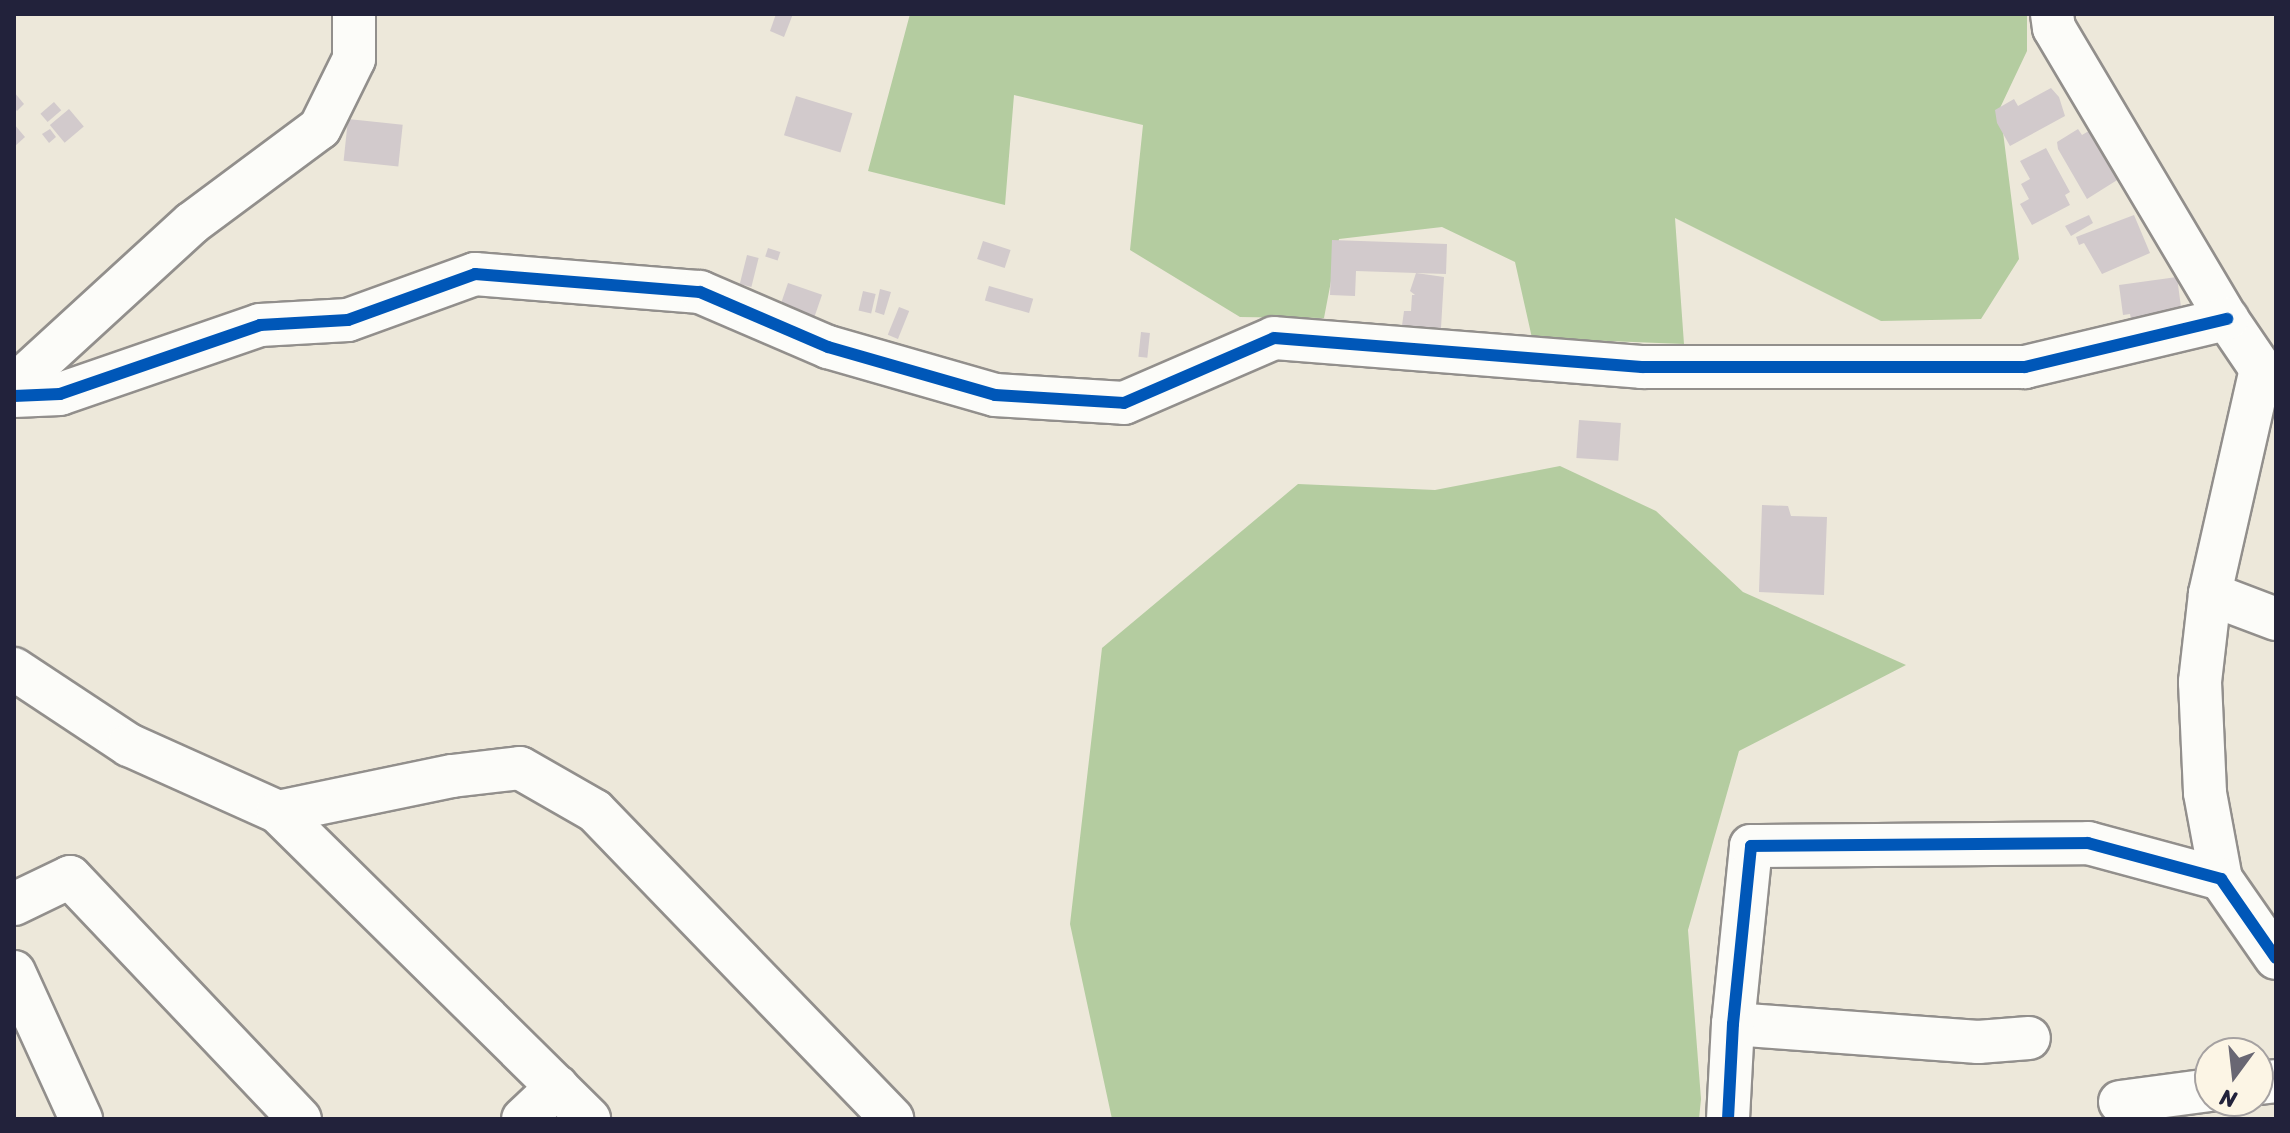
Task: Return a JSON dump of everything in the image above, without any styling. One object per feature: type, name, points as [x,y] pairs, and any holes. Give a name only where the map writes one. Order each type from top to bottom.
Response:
[{"type":"street","points":[[14,386],[192,223],[320,128],[354,59],[354,14]]},
{"type":"street","points":[[2052,14],[2054,28],[2227,319],[2261,369],[2210,594],[2200,682],[2205,793],[2221,879],[2271,943]]},
{"type":"street","points":[[14,396],[60,394],[260,325],[348,320],[475,274],[700,292],[828,347],[995,395],[1124,403],[1274,338],[1642,367],[2025,367],[2227,319]]},
{"type":"street","points":[[2210,594],[2276,619]]},
{"type":"street","points":[[14,669],[129,745],[278,812],[589,1119]]},
{"type":"street","points":[[278,812],[452,776],[520,768],[595,811],[892,1119]]},
{"type":"street","points":[[1728,1119],[1733,1024],[1751,846],[2088,843],[2221,879]]},
{"type":"street","points":[[14,904],[70,877],[300,1119]]},
{"type":"street","points":[[14,972],[81,1119]]},
{"type":"street","points":[[1733,1024],[1978,1042],[2029,1038]]},
{"type":"street","points":[[523,1119],[557,1087]]},
{"type":"street","points":[[2120,1102],[2194,1101]]},
{"type":"green space","points":[[910,14],[2027,14],[2027,51],[2000,108],[2019,259],[1981,319],[1881,321],[1675,218],[1684,344],[1532,338],[1515,262],[1442,227],[1339,239],[1324,318],[1240,317],[1130,250],[1143,125],[1014,95],[1005,205],[868,171]]},
{"type":"green space","points":[[1560,466],[1656,511],[1743,592],[1906,665],[1739,751],[1688,930],[1701,1099],[1699,1119],[1112,1119],[1070,924],[1102,648],[1298,484],[1435,490]]},
{"type":"building","points":[[776,14],[793,14],[784,37],[770,31]]},
{"type":"building","points":[[2051,88],[2059,97],[2065,116],[2010,146],[1997,123],[1995,110],[2014,99],[2018,106]]},
{"type":"building","points":[[14,92],[24,104],[17,111],[14,108]]},
{"type":"building","points":[[796,96],[852,113],[840,152],[784,135]]},
{"type":"building","points":[[54,102],[61,110],[48,122],[40,114]]},
{"type":"building","points":[[69,109],[84,127],[65,143],[50,125]]},
{"type":"building","points":[[348,119],[403,125],[398,167],[344,161]]},
{"type":"building","points":[[14,124],[25,137],[14,147]]},
{"type":"building","points":[[50,129],[56,137],[49,143],[42,134]]},
{"type":"building","points":[[2078,129],[2082,135],[2092,129],[2122,177],[2087,199],[2057,142]]},
{"type":"building","points":[[2046,148],[2070,192],[2065,195],[2070,205],[2032,225],[2020,204],[2029,199],[2021,184],[2030,179],[2020,161]]},
{"type":"building","points":[[2089,215],[2093,223],[2071,236],[2065,226]]},
{"type":"building","points":[[2134,215],[2150,253],[2102,274],[2084,243],[2079,245],[2076,237]]},
{"type":"building","points":[[1332,240],[1447,244],[1446,274],[1356,271],[1355,296],[1330,295]]},
{"type":"building","points":[[983,241],[1011,250],[1005,268],[977,259]]},
{"type":"building","points":[[768,248],[780,252],[778,261],[765,257]]},
{"type":"building","points":[[747,255],[759,258],[751,287],[740,284]]},
{"type":"building","points":[[1416,273],[1444,277],[1440,345],[1400,340],[1404,311],[1411,311],[1412,295],[1415,295],[1410,291]]},
{"type":"building","points":[[2177,277],[2183,322],[2131,319],[2130,314],[2123,315],[2119,285]]},
{"type":"building","points":[[788,283],[822,295],[811,326],[777,314]]},
{"type":"building","points":[[989,286],[1033,299],[1029,313],[985,300]]},
{"type":"building","points":[[880,289],[891,292],[884,315],[875,312]]},
{"type":"building","points":[[863,291],[876,294],[871,313],[859,310]]},
{"type":"building","points":[[899,307],[909,311],[898,339],[888,335]]},
{"type":"building","points":[[1141,332],[1150,333],[1147,358],[1138,357]]},
{"type":"building","points":[[1579,420],[1621,423],[1618,461],[1576,458]]},
{"type":"building","points":[[1762,505],[1788,506],[1791,516],[1827,517],[1824,595],[1759,592]]},
{"type":"cycle path","points":[[14,396],[60,394],[260,325],[348,320],[475,274],[700,292],[828,347],[995,395],[1124,403],[1274,338],[1642,367],[2025,367],[2227,319]]},
{"type":"cycle path","points":[[1728,1119],[1733,1024],[1751,846],[2088,843],[2221,879],[2276,958]]}]
